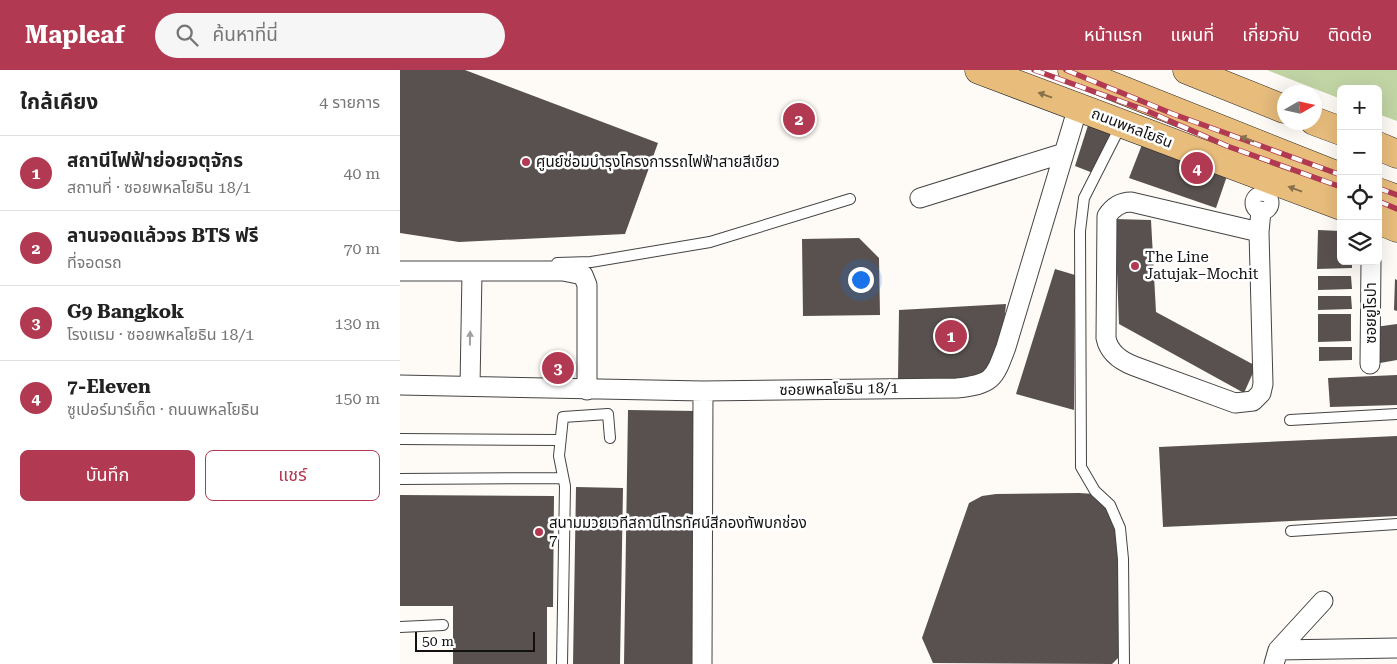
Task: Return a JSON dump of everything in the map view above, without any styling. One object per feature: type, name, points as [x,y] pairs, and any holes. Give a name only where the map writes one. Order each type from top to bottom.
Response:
[{"type":"main road","name":"ถนนพหลโยธิน","points":[[979,70],[1122,124],[1265,196],[1337,205]]},
{"type":"main road","name":"ถนนพหลโยธิน","points":[[1072,70],[1337,175]]},
{"type":"main road","points":[[1187,70],[1277,106]]},
{"type":"main road","points":[[1322,124],[1338,130]]},
{"type":"main road","points":[[1382,148],[1397,154]]},
{"type":"main road","points":[[1382,193],[1397,199]]},
{"type":"main road","points":[[1382,222],[1397,228]]},
{"type":"street","name":"ซอยพหลโยธิน 18/1","points":[[400,385],[703,391],[957,388],[977,386],[988,381],[997,371],[1078,107]]},
{"type":"street","points":[[920,198],[1064,154]]},
{"type":"street","points":[[1259,232],[1131,202],[1123,203],[1114,208],[1107,216],[1106,338],[1108,346],[1124,362],[1134,366],[1234,403],[1253,401],[1261,393],[1263,384],[1259,232],[1265,196]]},
{"type":"street","name":"ซอยยูโรปา","points":[[1370,364],[1371,265]]},
{"type":"street","points":[[400,271],[563,271],[583,275],[587,285],[587,390]]},
{"type":"street","points":[[470,386],[472,272]]},
{"type":"street","points":[[702,664],[703,391]]},
{"type":"street","points":[[1276,657],[1323,601]]},
{"type":"street","points":[[1276,657],[1397,648]]},
{"type":"lane","points":[[1122,124],[1084,198],[1080,230],[1080,467],[1095,491],[1110,505],[1120,528],[1123,559],[1124,664]]},
{"type":"lane","points":[[400,263],[591,262],[710,242],[850,199]]},
{"type":"lane","points":[[562,664],[566,492],[560,468],[559,440],[562,417],[606,413],[610,417],[610,438]]},
{"type":"lane","points":[[1290,420],[1397,414]]},
{"type":"lane","points":[[400,438],[559,440]]},
{"type":"lane","points":[[400,479],[563,478]]},
{"type":"lane","points":[[1290,531],[1397,524]]},
{"type":"lane","points":[[400,627],[443,625]]},
{"type":"green space","points":[[1267,70],[1397,70],[1397,121],[1382,115],[1382,85],[1337,85],[1337,97],[1322,92],[1322,85],[1305,85]]},
{"type":"building","name":"ศูนย์ซ่อมบำรุงโครงการรถไฟฟ้าสายสีเขียว","points":[[400,70],[465,70],[658,143],[625,234],[459,242],[400,233]]},
{"type":"building","points":[[1090,119],[1113,129],[1093,173],[1075,166]]},
{"type":"building","points":[[1143,142],[1228,173],[1216,208],[1129,178]]},
{"type":"building","name":"The Line Jatujak–Mochit","points":[[1115,219],[1151,220],[1156,312],[1256,366],[1244,393],[1119,324]]},
{"type":"building","points":[[1318,230],[1337,231],[1337,265],[1352,265],[1352,268],[1317,269]]},
{"type":"building","points":[[859,238],[879,258],[880,315],[803,316],[802,239]]},
{"type":"building","points":[[1055,269],[1075,275],[1074,410],[1016,394]]},
{"type":"building","points":[[1318,276],[1351,276],[1352,289],[1318,290]]},
{"type":"building","points":[[1395,279],[1397,280],[1397,311],[1394,310]]},
{"type":"building","points":[[1318,296],[1351,296],[1352,309],[1318,310]]},
{"type":"building","points":[[1006,304],[1000,362],[988,377],[898,380],[899,310]]},
{"type":"building","points":[[1318,314],[1351,314],[1351,341],[1318,342]]},
{"type":"building","points":[[1397,324],[1397,360],[1380,363],[1375,327]]},
{"type":"building","points":[[1319,347],[1352,347],[1352,360],[1319,361]]},
{"type":"building","points":[[1397,375],[1397,405],[1330,407],[1328,378]]},
{"type":"building","points":[[628,410],[697,411],[693,664],[624,664]]},
{"type":"building","points":[[1397,436],[1397,516],[1163,527],[1159,447]]},
{"type":"building","points":[[576,487],[623,488],[620,664],[573,664]]},
{"type":"building","points":[[996,494],[1095,494],[1121,522],[1122,654],[1112,664],[933,663],[922,638],[969,503],[982,496]]},
{"type":"building","points":[[400,495],[554,496],[553,607],[547,607],[547,664],[453,664],[453,606],[400,606]]},
{"type":"railway","points":[[1034,70],[1145,110],[1227,146],[1337,186]]},
{"type":"railway","points":[[1066,70],[1173,114],[1337,174]]},
{"type":"railway","points":[[1382,189],[1397,195]]},
{"type":"railway","points":[[1382,203],[1397,209]]},
{"type":"place","name":"ลานจอดแล้วจร BTS ฟรี","points":[[799,119]]},
{"type":"place","name":"ศูนย์ซ่อมบำรุงโครงการรถไฟฟ้าสายสีเขียว","points":[[526,162]]},
{"type":"place","name":"7-Eleven","points":[[1197,168]]},
{"type":"place","name":"The Line Jatujak–Mochit","points":[[1135,266]]},
{"type":"place","name":"สถานีไฟฟ้าย่อยจตุจักร","points":[[951,336]]},
{"type":"place","name":"G9 Bangkok","points":[[558,368]]},
{"type":"place","name":"สนามมวยเวทีสถานีโทรทัศน์สีกองทัพบกช่อง 7","points":[[539,532]]}]
